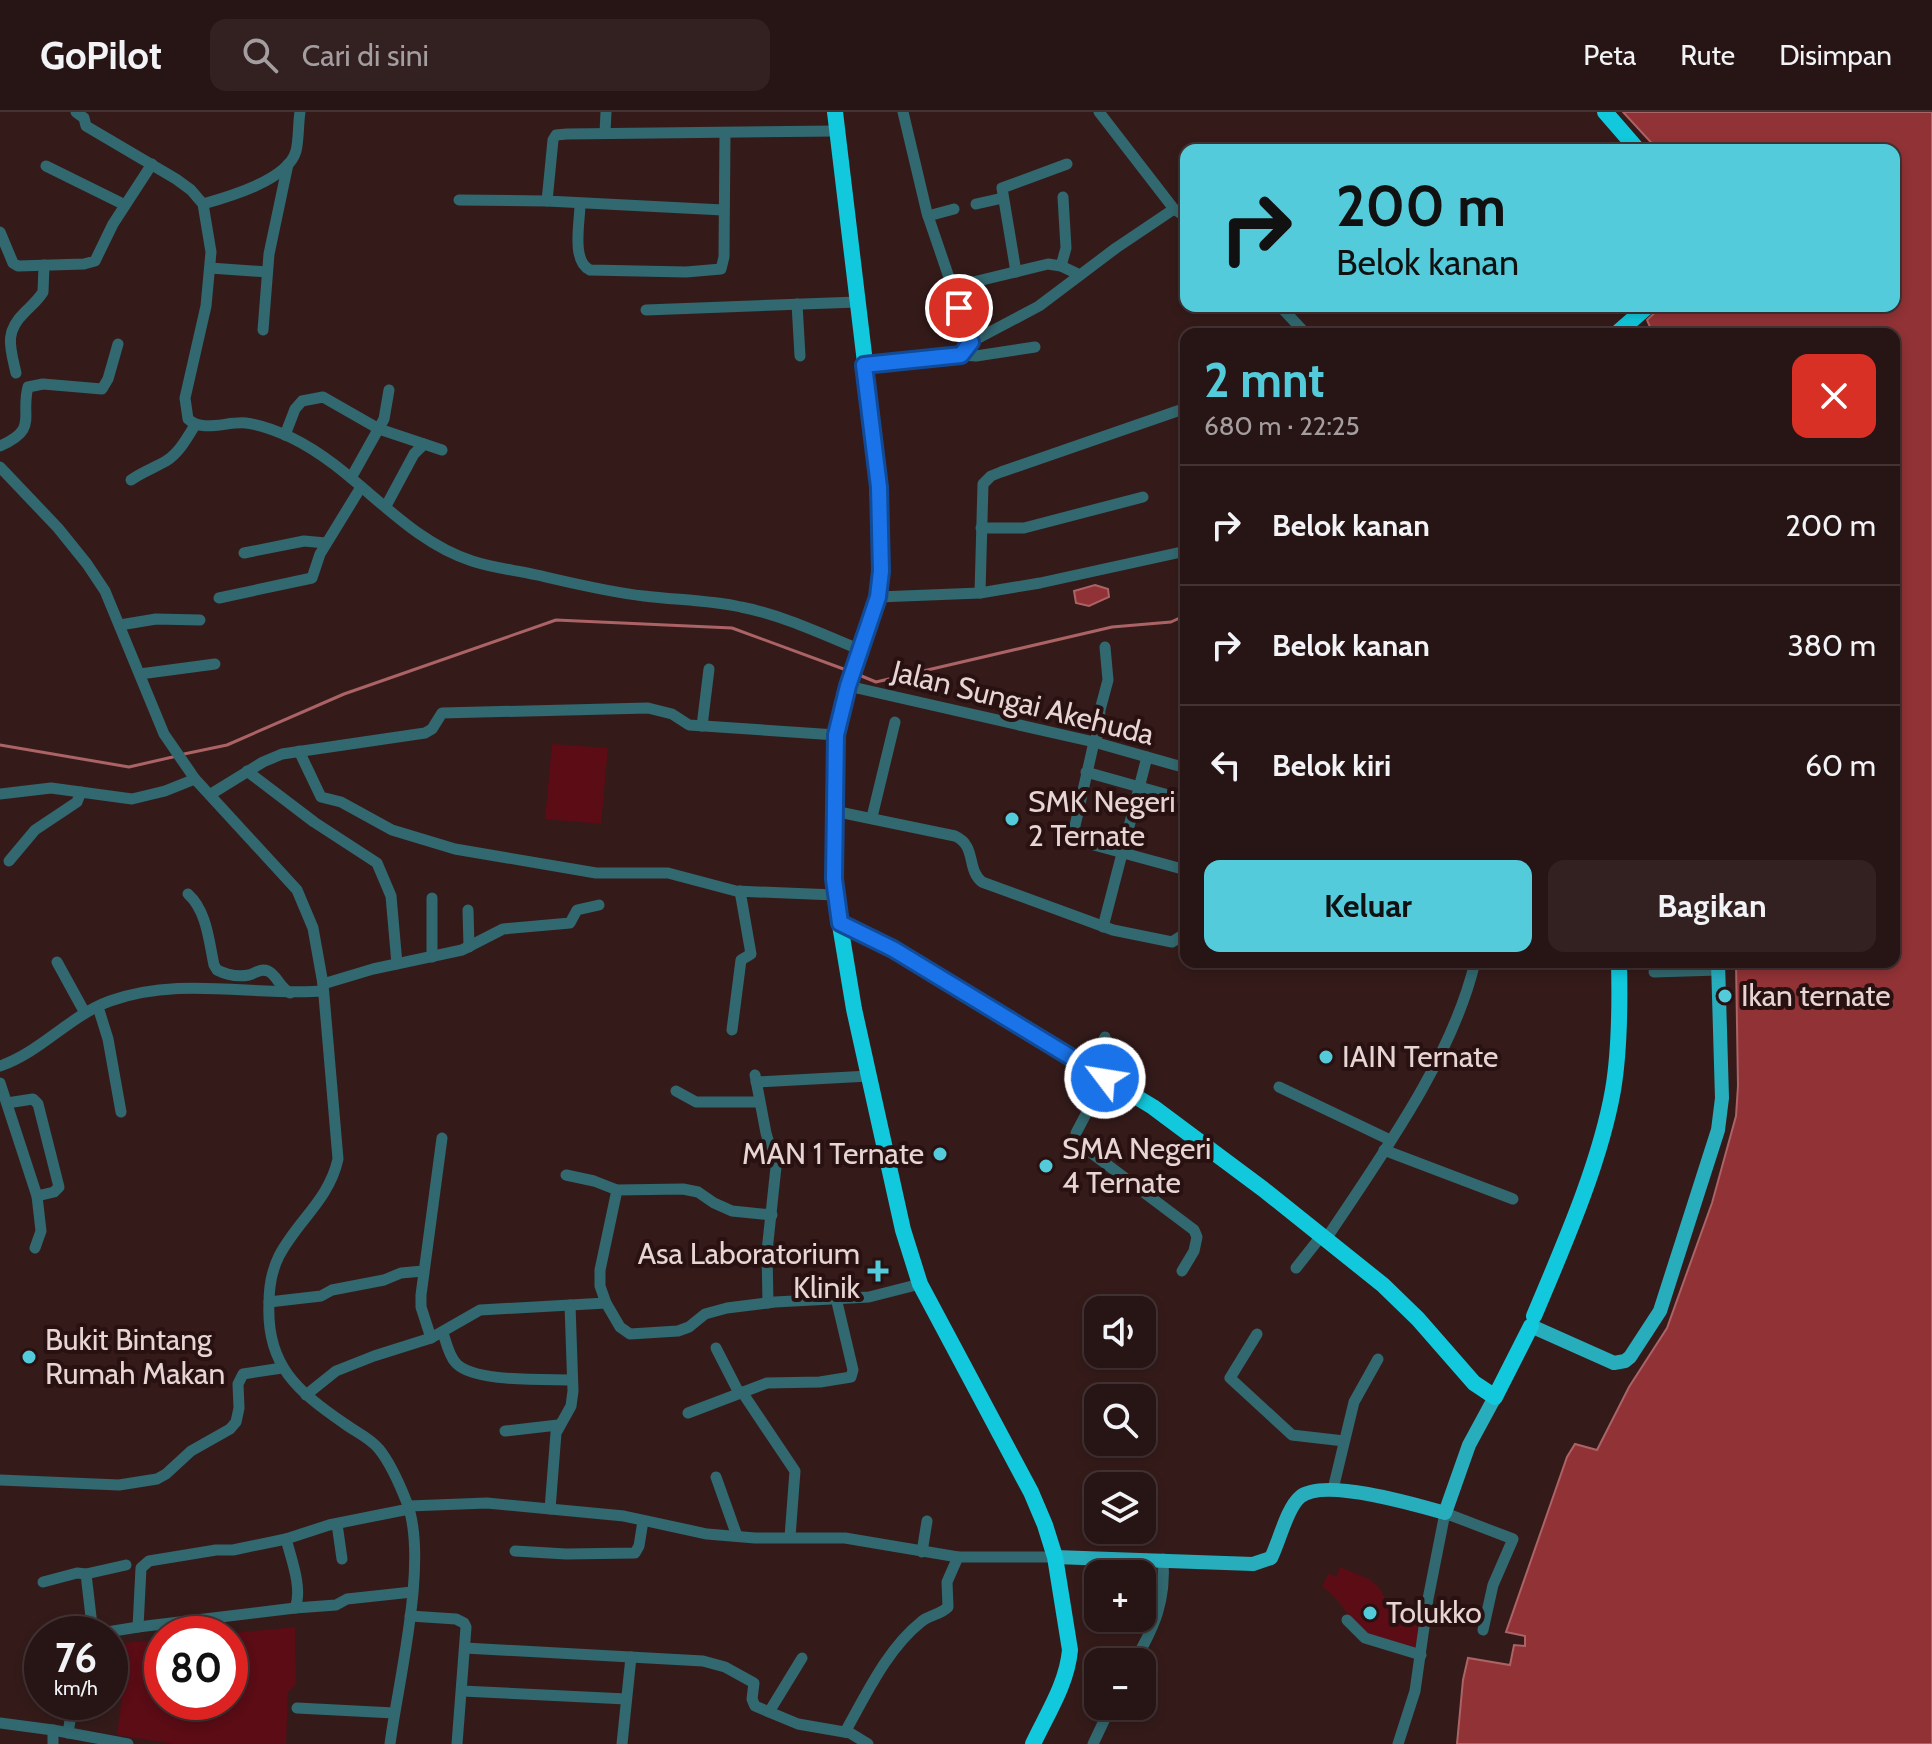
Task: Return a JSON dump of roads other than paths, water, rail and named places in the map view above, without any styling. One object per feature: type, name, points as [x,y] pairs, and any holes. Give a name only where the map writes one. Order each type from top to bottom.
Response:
[{"type":"highway","points":[[835,112],[881,518],[878,597],[849,684],[836,735],[835,895],[854,1009],[889,1175],[920,1284],[1031,1492],[1055,1557],[1070,1650],[1069,1664],[1033,1744]]},
{"type":"highway","points":[[1605,112],[1633,144]]},
{"type":"highway","points":[[1623,328],[1641,312]]},
{"type":"highway","points":[[840,923],[893,949],[1153,1107],[1383,1285],[1418,1319],[1474,1383],[1495,1397],[1532,1321],[1594,1159],[1609,1108],[1616,1065],[1619,968]]},
{"type":"main road","points":[[1532,1321],[1614,1363],[1630,1357],[1653,1324],[1684,1241],[1718,1130],[1722,1098],[1718,968]]},
{"type":"main road","points":[[1055,1557],[1253,1564],[1268,1561],[1297,1499],[1316,1489],[1401,1501],[1445,1513],[1469,1445],[1495,1397]]},
{"type":"street","points":[[76,112],[84,118],[86,126],[152,164],[191,190],[203,204],[211,252],[210,268],[203,321],[185,398],[188,419],[195,425],[244,423],[305,444],[425,539],[473,561],[591,588],[743,607],[794,623],[860,652]]},
{"type":"street","points":[[203,204],[247,192],[288,164],[296,153],[300,112]]},
{"type":"street","points":[[605,133],[606,112]]},
{"type":"street","points":[[903,112],[928,216],[971,342]]},
{"type":"street","points":[[1099,112],[1180,213]]},
{"type":"street","points":[[547,201],[549,158],[556,135],[837,131]]},
{"type":"street","points":[[580,204],[579,258],[584,267],[601,271],[721,269],[724,257],[725,133]]},
{"type":"street","points":[[0,232],[15,264],[95,261],[125,205],[152,164]]},
{"type":"street","points":[[263,330],[272,235],[288,164]]},
{"type":"street","points":[[1016,272],[1003,187],[1067,164]]},
{"type":"street","points":[[46,166],[125,205]]},
{"type":"street","points":[[1061,266],[1066,248],[1063,197]]},
{"type":"street","points":[[976,204],[1003,198]]},
{"type":"street","points":[[459,200],[723,210]]},
{"type":"street","points":[[928,216],[954,209]]},
{"type":"street","points":[[961,355],[971,342],[1039,306],[1174,209]]},
{"type":"street","points":[[953,287],[1048,264],[1080,275]]},
{"type":"street","points":[[16,373],[11,331],[16,321],[43,292],[44,265]]},
{"type":"street","points":[[210,268],[267,272]]},
{"type":"street","points":[[646,310],[857,302]]},
{"type":"street","points":[[797,304],[800,356]]},
{"type":"street","points":[[1286,312],[1300,328]]},
{"type":"street","points":[[0,446],[14,439],[25,426],[28,387],[43,384],[97,390],[105,388],[118,344]]},
{"type":"street","points":[[864,365],[976,356],[1035,347]]},
{"type":"street","points":[[351,478],[379,429],[389,390]]},
{"type":"street","points":[[285,435],[295,409],[302,401],[323,397],[379,429],[442,450]]},
{"type":"street","points":[[980,593],[983,484],[991,476],[1180,410]]},
{"type":"street","points":[[131,480],[148,468],[167,461],[195,425]]},
{"type":"street","points":[[386,506],[414,454],[424,444]]},
{"type":"street","points":[[0,467],[81,555],[105,591],[164,734],[193,775],[297,890],[313,928],[323,988],[338,1159],[330,1186],[277,1259],[269,1302],[272,1346],[282,1368],[306,1395],[380,1450],[409,1508],[414,1555],[412,1592],[390,1744]]},
{"type":"street","points":[[219,598],[312,578],[326,543],[361,487]]},
{"type":"street","points":[[981,528],[1024,528],[1143,497]]},
{"type":"street","points":[[244,553],[304,541],[326,543]]},
{"type":"street","points":[[878,597],[980,593],[1180,552]]},
{"type":"street","points":[[120,625],[156,619],[200,620]]},
{"type":"street","points":[[1105,647],[1108,680],[1100,710],[1099,732],[1086,772],[1072,839],[1180,868]]},
{"type":"street","points":[[140,674],[215,664]]},
{"type":"street","points":[[702,726],[709,669]]},
{"type":"street","name":"Jalan Sungai Akehuda","points":[[849,684],[1094,742],[1180,766]]},
{"type":"street","points":[[211,794],[263,762],[299,751],[425,733],[432,729],[442,713],[648,708],[672,714],[689,725],[836,735]]},
{"type":"street","points":[[872,817],[895,722]]},
{"type":"street","points":[[299,751],[321,797],[341,802],[392,830],[434,844],[596,873],[668,873],[740,891],[835,895]]},
{"type":"street","points":[[1103,927],[1147,757]]},
{"type":"street","points":[[247,771],[314,822],[377,863],[391,896],[397,964]]},
{"type":"street","points":[[1086,772],[1180,798]]},
{"type":"street","points":[[0,794],[51,788],[132,799],[165,791],[193,775]]},
{"type":"street","points":[[9,861],[35,830],[77,802],[81,792]]},
{"type":"street","points":[[834,811],[955,836],[969,848],[972,870],[982,882],[1103,927],[1172,942],[1180,937]]},
{"type":"street","points":[[732,1030],[741,960],[751,954],[740,891]]},
{"type":"street","points":[[188,894],[194,899],[207,928],[217,970],[237,976],[267,971],[272,973],[282,989],[290,993]]},
{"type":"street","points":[[432,898],[432,957]]},
{"type":"street","points":[[0,1066],[23,1057],[70,1021],[129,994],[163,988],[225,988],[290,993],[323,988],[397,964],[469,947],[503,929],[570,923],[577,910],[599,905]]},
{"type":"street","points":[[468,910],[469,947]]},
{"type":"street","points":[[57,962],[85,1013]]},
{"type":"street","points":[[1296,1268],[1324,1237],[1387,1145],[1419,1091],[1453,1025],[1473,968]]},
{"type":"street","points":[[1654,972],[1697,968]]},
{"type":"street","points":[[98,1007],[108,1039],[121,1112]]},
{"type":"street","points":[[1089,1068],[1105,1037]]},
{"type":"street","points":[[768,1303],[767,1251],[776,1167],[756,1078],[869,1076]]},
{"type":"street","points":[[1105,1078],[1076,1133],[1077,1142],[1194,1230],[1197,1237],[1194,1251],[1182,1271]]},
{"type":"street","points":[[0,1083],[37,1196],[41,1231],[35,1248]]},
{"type":"street","points":[[1279,1087],[1387,1145],[1513,1199]]},
{"type":"street","points":[[676,1091],[696,1102],[759,1102]]},
{"type":"street","points":[[7,1103],[33,1099],[38,1104],[59,1187],[54,1192],[37,1196]]},
{"type":"street","points":[[431,1338],[421,1307],[423,1271],[442,1138]]},
{"type":"street","points":[[566,1175],[617,1190],[683,1189],[698,1192],[732,1211],[772,1215]]},
{"type":"street","points":[[617,1190],[600,1270],[600,1286],[606,1303],[624,1332],[638,1335],[678,1331],[712,1311],[768,1303],[869,1297],[920,1284]]},
{"type":"street","points":[[269,1302],[321,1296],[332,1290],[384,1280],[401,1273],[423,1271]]},
{"type":"street","points":[[688,1413],[767,1383],[820,1382],[851,1377],[853,1370],[836,1298]]},
{"type":"street","points":[[306,1395],[329,1375],[350,1364],[431,1338],[480,1310],[606,1303]]},
{"type":"street","points":[[550,1509],[558,1425],[571,1406],[570,1305]]},
{"type":"street","points":[[443,1333],[453,1359],[465,1370],[512,1379],[572,1380]]},
{"type":"street","points":[[1257,1334],[1230,1378],[1292,1435],[1344,1441]]},
{"type":"street","points":[[716,1348],[741,1392],[795,1471],[790,1537]]},
{"type":"street","points":[[1333,1489],[1354,1402],[1378,1359]]},
{"type":"street","points":[[0,1480],[37,1479],[119,1485],[157,1479],[191,1451],[230,1429],[236,1422],[238,1384],[243,1374],[282,1368]]},
{"type":"street","points":[[505,1431],[558,1425]]},
{"type":"street","points":[[716,1477],[737,1536]]},
{"type":"street","points":[[138,1627],[141,1568],[149,1561],[233,1550],[409,1508],[475,1503],[624,1516],[697,1532],[737,1536],[845,1538],[958,1557],[1055,1557]]},
{"type":"street","points":[[1398,1744],[1411,1708],[1445,1513],[1513,1539],[1493,1585],[1483,1630]]},
{"type":"street","points":[[515,1551],[635,1553],[643,1521]]},
{"type":"street","points":[[922,1552],[927,1521]]},
{"type":"street","points":[[337,1524],[342,1559]]},
{"type":"street","points":[[286,1539],[298,1602],[295,1608]]},
{"type":"street","points":[[845,1732],[897,1646],[923,1619],[938,1615],[948,1607],[947,1582],[958,1557]]},
{"type":"street","points":[[1141,1648],[1160,1609],[1164,1584],[1163,1559]]},
{"type":"street","points":[[43,1582],[126,1565]]},
{"type":"street","points":[[86,1574],[92,1616]]},
{"type":"street","points":[[128,1629],[336,1605],[347,1599],[412,1592]]},
{"type":"street","points":[[410,1616],[461,1621],[466,1627],[457,1744]]},
{"type":"street","points":[[1347,1620],[1365,1638],[1421,1655]]},
{"type":"street","points":[[465,1648],[688,1659],[725,1667],[754,1683],[752,1703],[798,1724],[845,1732],[858,1736],[868,1744]]},
{"type":"street","points":[[622,1744],[631,1657]]},
{"type":"street","points":[[769,1712],[802,1658]]},
{"type":"street","points":[[462,1691],[626,1699]]},
{"type":"street","points":[[297,1708],[394,1713]]},
{"type":"street","points":[[68,1733],[70,1720]]},
{"type":"street","points":[[1093,1744],[1104,1720]]},
{"type":"street","points":[[0,1723],[124,1744]]},
{"type":"street","points":[[53,1730],[53,1744]]},
{"type":"waterway","points":[[859,675],[876,682],[1112,627],[1171,622],[1180,618]]},
{"type":"waterway","points":[[184,754],[227,745],[344,694],[556,620],[732,628],[849,671]]},
{"type":"waterway","points":[[0,745],[129,767],[177,756]]},
{"type":"place","name":"SMK Negeri 2 Ternate","points":[[1012,819]]},
{"type":"place","name":"Ikan ternate","points":[[1725,996]]},
{"type":"place","name":"IAIN Ternate","points":[[1326,1057]]},
{"type":"place","name":"MAN 1 Ternate","points":[[940,1154]]},
{"type":"place","name":"SMA Negeri 4 Ternate","points":[[1046,1166]]},
{"type":"place","name":"Asa Laboratorium Klinik","points":[[878,1271]]},
{"type":"place","name":"Bukit Bintang Rumah Makan","points":[[29,1357]]},
{"type":"place","name":"Tolukko","points":[[1370,1613]]}]
